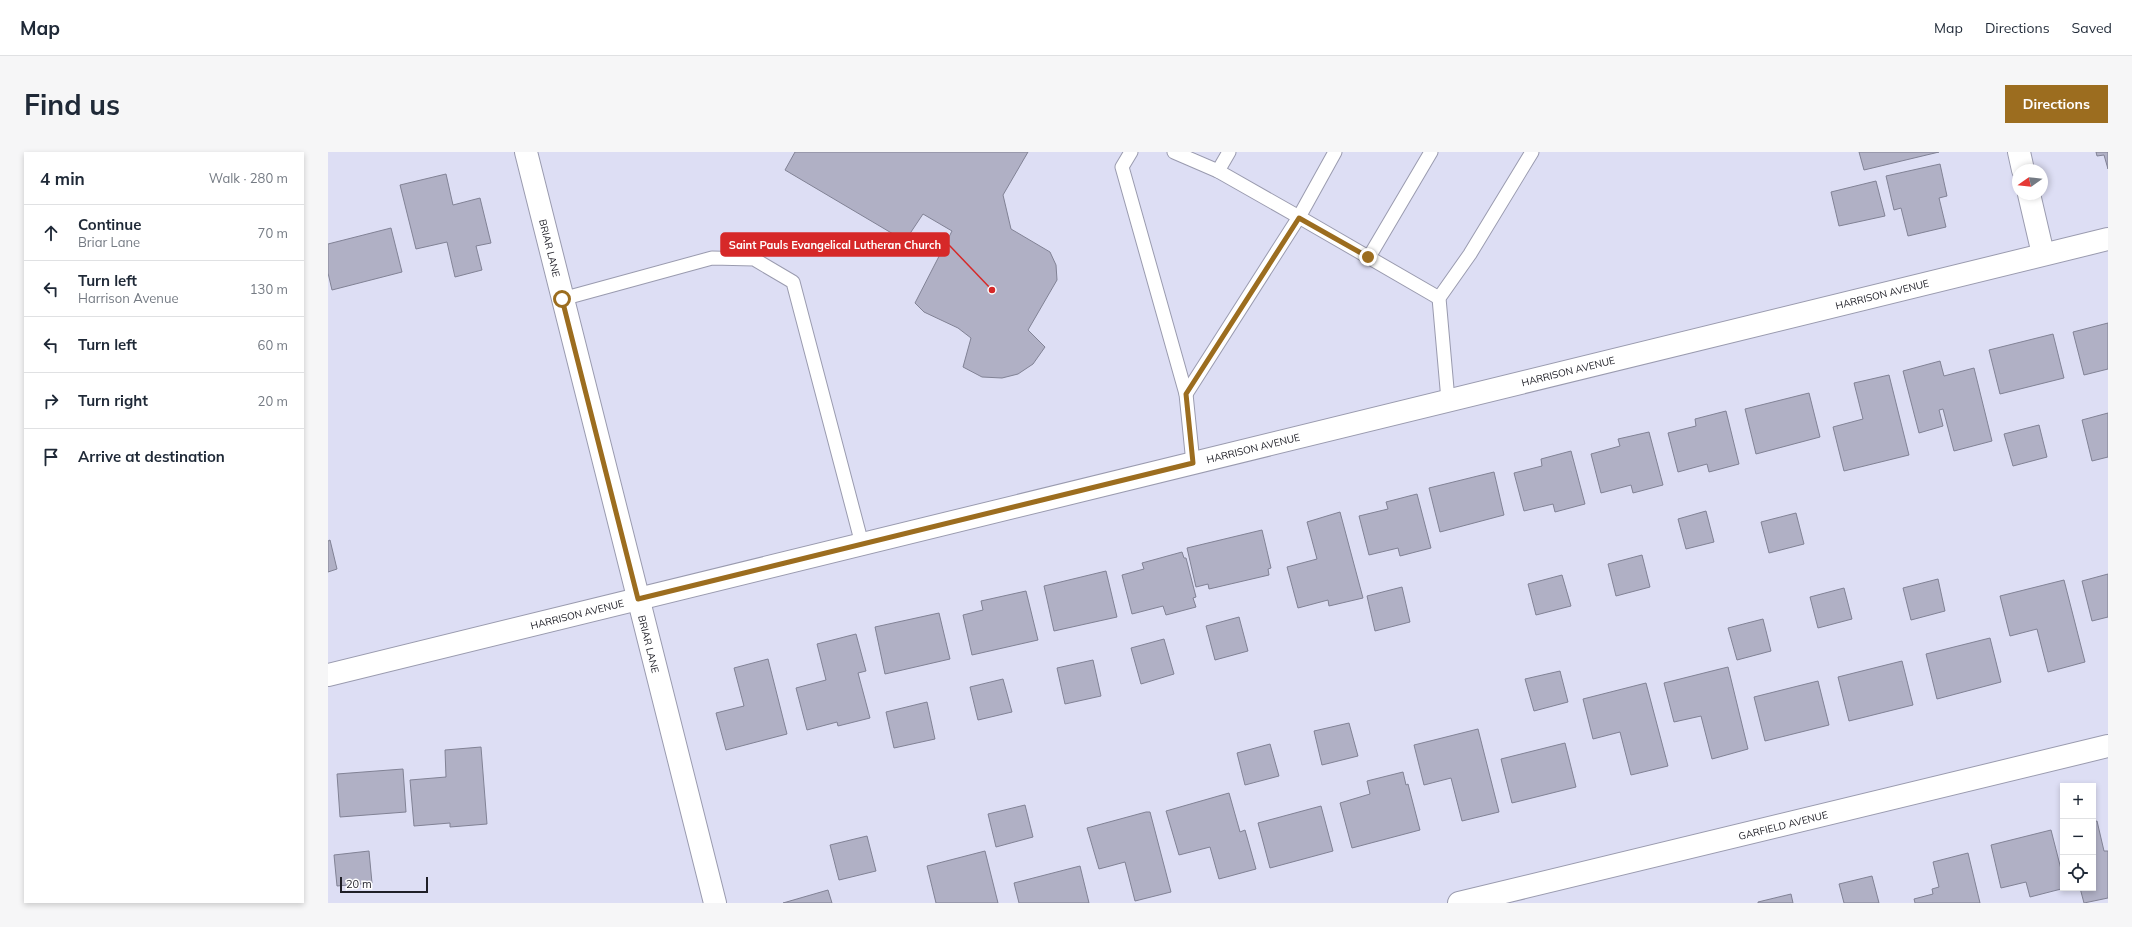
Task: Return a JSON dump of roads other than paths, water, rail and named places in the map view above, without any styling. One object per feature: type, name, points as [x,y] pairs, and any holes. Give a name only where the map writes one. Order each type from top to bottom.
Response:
[{"type":"street","name":"BRIAR LANE","points":[[526,152],[715,903]]},
{"type":"street","points":[[2019,152],[2022,164]]},
{"type":"street","points":[[2030,200],[2043,254]]},
{"type":"street","name":"HARRISON AVENUE","points":[[328,675],[2108,239]]},
{"type":"street","name":"GARFIELD AVENUE","points":[[1459,903],[2108,746]]},
{"type":"lane","points":[[1131,152],[1122,167],[1186,394],[1193,463]]},
{"type":"lane","points":[[1174,152],[1218,171],[1439,298]]},
{"type":"lane","points":[[1218,171],[1229,152]]},
{"type":"lane","points":[[1186,394],[1299,218],[1335,152]]},
{"type":"lane","points":[[1368,257],[1431,152]]},
{"type":"lane","points":[[1448,400],[1439,298],[1470,254],[1532,152]]},
{"type":"lane","points":[[562,299],[712,258],[754,260],[793,282],[862,544]]},
{"type":"place","name":"Saint Pauls Evangelical Lutheran Church","points":[[992,290]]}]
